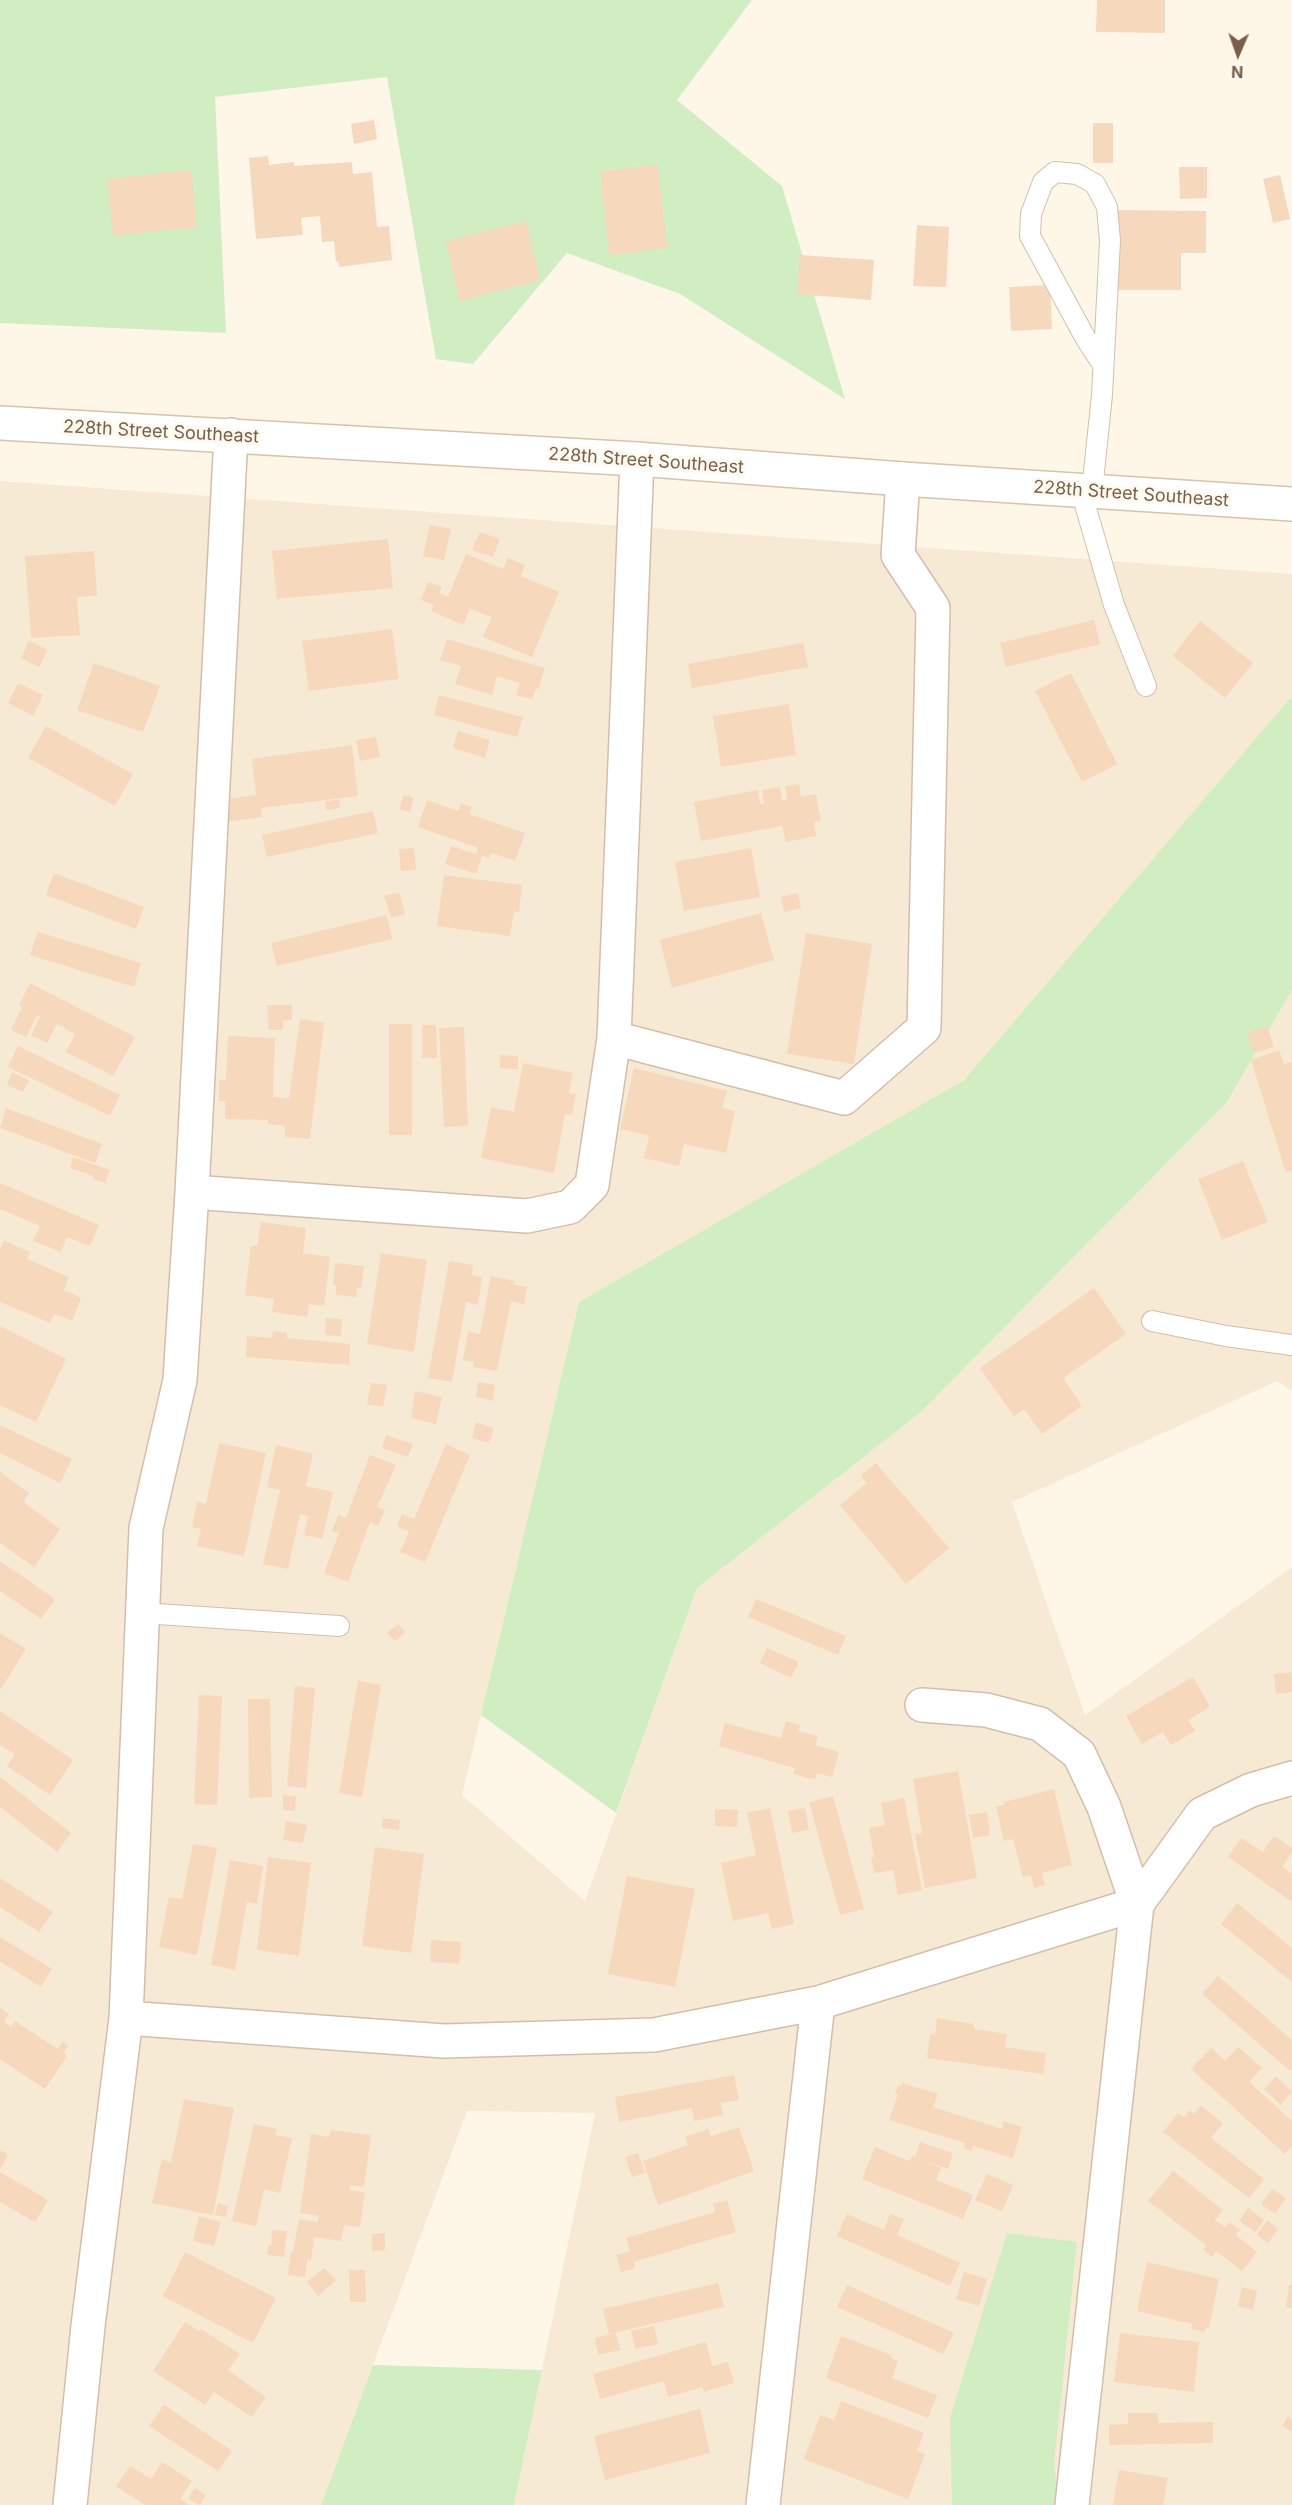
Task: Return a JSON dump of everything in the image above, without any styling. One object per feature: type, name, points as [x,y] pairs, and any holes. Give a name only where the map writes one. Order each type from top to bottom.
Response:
[{"type":"street","name":"228th Street Southeast","points":[[0,423],[637,459],[1292,504]]},
{"type":"street","points":[[70,2505],[88,2326],[126,2018],[146,1528],[180,1380],[192,1192],[231,435]]},
{"type":"street","points":[[192,1192],[527,1216],[570,1207],[592,1185],[614,1038],[637,459]]},
{"type":"street","points":[[614,1038],[844,1098],[924,1028],[933,608],[898,555],[903,479]]},
{"type":"street","points":[[922,1706],[987,1710],[1040,1724],[1079,1754],[1104,1806],[1137,1904],[1072,2505]]},
{"type":"street","points":[[126,2018],[444,2041],[654,2035],[818,2003],[1137,1904],[1202,1814],[1251,1790],[1292,1778]]},
{"type":"street","points":[[763,2505],[818,2003]]},
{"type":"lane","points":[[1103,365],[1086,339],[1030,236],[1031,214],[1043,182],[1055,172],[1077,174],[1095,184],[1107,207],[1110,241],[1103,365],[1087,491],[1114,605],[1146,686]]},
{"type":"lane","points":[[1152,1321],[1226,1336],[1292,1345]]},
{"type":"lane","points":[[142,1613],[339,1626]]},
{"type":"shaded area","points":[[0,481],[1292,574],[1292,696],[964,1080],[579,1302],[462,1795],[585,1901],[697,1588],[921,1412],[1227,1102],[1292,990],[1292,1391],[1277,1381],[1012,1502],[1085,1715],[1292,1567],[1292,2505],[514,2505],[595,2113],[467,2111],[321,2505],[0,2505]]},
{"type":"green space","points":[[0,0],[752,0],[677,100],[782,186],[845,399],[680,294],[567,253],[473,364],[436,359],[387,77],[215,97],[226,333],[0,323]]},
{"type":"green space","points":[[1292,696],[1292,990],[1227,1102],[921,1412],[697,1588],[616,1813],[481,1715],[579,1302],[964,1080]]},
{"type":"green space","points":[[1007,2233],[1077,2242],[1054,2464],[1059,2505],[952,2505],[950,2418]]},
{"type":"green space","points":[[373,2365],[542,2370],[514,2505],[321,2505]]},
{"type":"building","points":[[1097,0],[1165,0],[1165,33],[1096,32]]},
{"type":"building","points":[[374,120],[377,139],[354,144],[351,124]]},
{"type":"building","points":[[1093,123],[1113,123],[1113,163],[1093,163]]},
{"type":"building","points":[[268,156],[269,165],[294,162],[294,166],[352,162],[353,174],[372,172],[377,227],[389,226],[392,260],[339,267],[338,261],[336,262],[334,241],[322,242],[320,216],[301,218],[303,235],[256,239],[249,158]]},
{"type":"building","points":[[658,165],[667,248],[609,255],[600,171]]},
{"type":"building","points":[[1179,167],[1207,167],[1207,198],[1180,199]]},
{"type":"building","points":[[191,170],[197,227],[113,236],[107,179]]},
{"type":"building","points":[[1280,175],[1290,219],[1273,223],[1263,179]]},
{"type":"building","points":[[1116,210],[1206,211],[1206,253],[1181,253],[1181,290],[1115,290]]},
{"type":"building","points":[[526,221],[540,280],[460,301],[446,241]]},
{"type":"building","points":[[917,225],[949,227],[946,287],[913,286]]},
{"type":"building","points":[[800,255],[874,260],[871,300],[797,294]]},
{"type":"building","points":[[1050,285],[1052,329],[1011,331],[1009,287]]},
{"type":"building","points":[[430,525],[451,529],[444,560],[423,556]]},
{"type":"building","points":[[480,532],[500,539],[493,557],[472,550]]},
{"type":"building","points":[[388,539],[393,588],[277,599],[272,551]]},
{"type":"building","points":[[94,551],[97,596],[77,597],[80,635],[31,638],[25,556]]},
{"type":"building","points":[[466,554],[503,569],[508,558],[525,565],[521,576],[559,592],[532,657],[483,637],[492,617],[470,609],[463,625],[431,611],[434,605],[421,600],[428,582],[442,587],[439,593],[448,597]]},
{"type":"building","points":[[1094,620],[1100,644],[1006,667],[1000,643]]},
{"type":"building","points":[[1200,621],[1253,663],[1225,698],[1173,656]]},
{"type":"building","points":[[392,629],[399,679],[309,691],[302,641]]},
{"type":"building","points":[[447,639],[545,668],[532,699],[516,695],[520,683],[497,676],[492,695],[455,684],[461,666],[440,660]]},
{"type":"building","points":[[29,641],[48,650],[39,667],[21,658]]},
{"type":"building","points":[[803,643],[808,667],[692,688],[688,664]]},
{"type":"building","points":[[94,663],[160,686],[143,732],[77,710]]},
{"type":"building","points":[[1071,673],[1117,764],[1082,782],[1035,691]]},
{"type":"building","points":[[18,683],[43,695],[33,716],[8,703]]},
{"type":"building","points":[[439,695],[523,717],[517,737],[434,715]]},
{"type":"building","points":[[789,704],[796,755],[721,767],[713,716]]},
{"type":"building","points":[[46,726],[133,774],[115,806],[28,758]]},
{"type":"building","points":[[458,731],[490,740],[485,758],[453,748]]},
{"type":"building","points":[[376,737],[380,757],[360,761],[356,740]]},
{"type":"building","points":[[352,745],[358,796],[261,808],[262,817],[224,822],[221,800],[256,795],[252,759]]},
{"type":"building","points":[[799,784],[801,797],[816,794],[821,821],[814,822],[816,836],[786,842],[782,826],[701,841],[694,802],[758,790],[760,804],[764,804],[762,790],[780,787],[782,800],[787,800],[785,786]]},
{"type":"building","points":[[404,795],[414,798],[410,812],[399,809]]},
{"type":"building","points":[[339,799],[340,808],[326,810],[325,802]]},
{"type":"building","points":[[427,800],[458,811],[461,803],[472,807],[469,814],[525,833],[515,861],[492,853],[489,858],[482,856],[476,874],[445,864],[451,846],[476,854],[478,848],[418,827]]},
{"type":"building","points":[[373,811],[378,833],[267,857],[262,835]]},
{"type":"building","points":[[414,848],[416,870],[401,871],[399,849]]},
{"type":"building","points":[[751,848],[760,897],[684,911],[675,862]]},
{"type":"building","points":[[54,873],[144,907],[136,929],[46,895]]},
{"type":"building","points":[[444,875],[522,885],[519,912],[514,911],[510,936],[437,926]]},
{"type":"building","points":[[399,892],[405,914],[391,918],[384,896]]},
{"type":"building","points":[[798,893],[801,908],[784,912],[781,897]]},
{"type":"building","points":[[761,913],[774,960],[672,988],[660,940]]},
{"type":"building","points":[[387,915],[392,939],[277,966],[271,943]]},
{"type":"building","points":[[38,932],[141,963],[134,987],[30,955]]},
{"type":"building","points":[[806,933],[872,944],[854,1064],[787,1054]]},
{"type":"building","points":[[30,983],[135,1037],[113,1076],[66,1052],[75,1034],[57,1024],[47,1043],[31,1035],[40,1017],[37,1015],[26,1037],[11,1030],[22,1007],[19,1005]]},
{"type":"building","points":[[267,1005],[292,1005],[292,1020],[283,1020],[283,1030],[269,1030]]},
{"type":"building","points":[[300,1019],[324,1023],[310,1139],[285,1137],[285,1126],[268,1124],[268,1120],[225,1119],[225,1101],[219,1101],[219,1080],[226,1080],[228,1036],[275,1038],[273,1097],[289,1098]]},
{"type":"building","points":[[389,1024],[412,1024],[412,1135],[389,1135]]},
{"type":"building","points":[[422,1025],[436,1025],[437,1058],[422,1058]]},
{"type":"building","points":[[1267,1026],[1274,1047],[1254,1053],[1247,1033]]},
{"type":"building","points":[[464,1027],[468,1126],[444,1127],[439,1028]]},
{"type":"building","points":[[18,1046],[120,1095],[110,1116],[8,1067]]},
{"type":"building","points":[[1279,1050],[1284,1064],[1292,1062],[1292,1171],[1286,1173],[1251,1060]]},
{"type":"building","points":[[500,1055],[518,1056],[518,1069],[500,1068]]},
{"type":"building","points":[[523,1063],[573,1073],[569,1093],[576,1094],[572,1115],[565,1114],[554,1173],[481,1158],[491,1107],[514,1112]]},
{"type":"building","points":[[634,1068],[727,1091],[722,1108],[735,1111],[726,1153],[684,1144],[679,1166],[644,1158],[649,1136],[620,1129]]},
{"type":"building","points":[[12,1072],[29,1080],[23,1092],[7,1085]]},
{"type":"building","points":[[6,1108],[102,1144],[95,1163],[0,1128]]},
{"type":"building","points":[[73,1157],[110,1170],[105,1183],[93,1179],[94,1176],[70,1168]]},
{"type":"building","points":[[1243,1161],[1268,1222],[1222,1240],[1198,1179]]},
{"type":"building","points":[[0,1183],[99,1225],[90,1246],[67,1237],[61,1252],[33,1241],[40,1226],[0,1209]]},
{"type":"building","points":[[261,1222],[306,1228],[303,1253],[330,1257],[324,1306],[309,1304],[307,1317],[272,1312],[274,1299],[245,1295],[251,1246],[257,1246]]},
{"type":"building","points":[[4,1241],[30,1252],[27,1259],[69,1277],[64,1290],[81,1298],[72,1321],[54,1314],[50,1323],[0,1302],[0,1249]]},
{"type":"building","points":[[381,1253],[427,1260],[414,1352],[367,1344]]},
{"type":"building","points":[[449,1261],[473,1265],[472,1275],[482,1277],[478,1305],[466,1302],[452,1382],[428,1378]]},
{"type":"building","points":[[335,1263],[364,1266],[361,1288],[357,1288],[356,1297],[336,1295],[336,1285],[333,1285]]},
{"type":"building","points":[[491,1276],[514,1281],[513,1284],[527,1287],[524,1304],[511,1301],[497,1371],[473,1367],[474,1362],[463,1360],[468,1331],[480,1334]]},
{"type":"building","points":[[1094,1288],[1126,1334],[1063,1378],[1082,1406],[1042,1434],[1024,1409],[1014,1416],[980,1368]]},
{"type":"building","points":[[326,1318],[342,1319],[341,1336],[325,1335]]},
{"type":"building","points":[[0,1326],[66,1359],[36,1422],[0,1405]]},
{"type":"building","points":[[273,1331],[287,1333],[287,1338],[350,1344],[349,1365],[246,1357],[247,1336],[272,1338]]},
{"type":"building","points":[[478,1382],[495,1385],[493,1401],[476,1397]]},
{"type":"building","points":[[371,1383],[387,1385],[383,1407],[367,1404]]},
{"type":"building","points":[[415,1391],[442,1397],[436,1424],[411,1418]]},
{"type":"building","points":[[476,1422],[494,1428],[489,1443],[472,1438]]},
{"type":"building","points":[[0,1425],[72,1459],[60,1483],[0,1453]]},
{"type":"building","points":[[386,1435],[413,1444],[408,1457],[382,1448]]},
{"type":"building","points":[[219,1443],[266,1453],[244,1556],[197,1546],[201,1529],[192,1527],[197,1502],[206,1504]]},
{"type":"building","points":[[446,1444],[470,1455],[425,1562],[400,1552],[409,1532],[397,1526],[402,1514],[414,1519]]},
{"type":"building","points":[[276,1445],[313,1454],[306,1486],[333,1492],[322,1539],[304,1535],[308,1516],[300,1514],[288,1569],[263,1564],[280,1490],[267,1487]]},
{"type":"building","points":[[370,1455],[396,1465],[377,1507],[385,1510],[378,1526],[370,1522],[348,1582],[324,1573],[339,1533],[332,1531],[338,1515],[346,1518]]},
{"type":"building","points":[[876,1463],[949,1548],[906,1584],[840,1505],[867,1483],[861,1475]]},
{"type":"building","points":[[0,1472],[29,1493],[23,1502],[60,1529],[34,1567],[0,1543]]},
{"type":"building","points":[[0,1561],[55,1599],[41,1619],[0,1591]]},
{"type":"building","points":[[756,1599],[846,1636],[838,1655],[748,1617]]},
{"type":"building","points":[[398,1624],[405,1632],[395,1641],[387,1633]]},
{"type":"building","points":[[0,1633],[26,1649],[0,1690]]},
{"type":"building","points":[[767,1648],[799,1662],[791,1678],[760,1663]]},
{"type":"building","points":[[1292,1672],[1292,1692],[1276,1694],[1274,1674]]},
{"type":"building","points":[[1193,1677],[1210,1707],[1188,1720],[1195,1731],[1171,1745],[1163,1732],[1142,1744],[1126,1716]]},
{"type":"building","points":[[358,1681],[381,1685],[362,1797],[339,1793]]},
{"type":"building","points":[[295,1686],[315,1688],[306,1788],[287,1786]]},
{"type":"building","points":[[199,1695],[222,1696],[217,1805],[194,1804]]},
{"type":"building","points":[[248,1699],[270,1699],[272,1797],[249,1798]]},
{"type":"building","points":[[0,1711],[73,1760],[50,1795],[7,1766],[15,1754],[0,1745]]},
{"type":"building","points":[[786,1721],[800,1725],[798,1731],[818,1736],[815,1745],[839,1752],[832,1777],[817,1773],[815,1780],[793,1774],[795,1768],[719,1746],[725,1723],[781,1738]]},
{"type":"building","points":[[958,1771],[977,1878],[925,1888],[915,1834],[922,1833],[913,1779]]},
{"type":"building","points":[[0,1777],[71,1833],[57,1852],[0,1807]]},
{"type":"building","points":[[1054,1789],[1072,1865],[1042,1873],[1045,1885],[1034,1888],[1031,1875],[1023,1877],[1013,1839],[1004,1841],[996,1807],[1005,1804],[1004,1802]]},
{"type":"building","points":[[283,1795],[296,1796],[295,1811],[283,1810]]},
{"type":"building","points":[[833,1796],[864,1909],[840,1915],[809,1802]]},
{"type":"building","points":[[904,1798],[922,1890],[898,1895],[893,1870],[874,1873],[869,1828],[885,1825],[881,1803]]},
{"type":"building","points":[[770,1808],[794,1924],[772,1929],[768,1913],[733,1921],[721,1863],[756,1855],[747,1813]]},
{"type":"building","points":[[805,1808],[809,1830],[792,1833],[788,1811]]},
{"type":"building","points":[[715,1809],[738,1810],[737,1827],[715,1826]]},
{"type":"building","points":[[987,1812],[990,1835],[973,1838],[969,1815]]},
{"type":"building","points":[[383,1818],[400,1820],[399,1830],[382,1828]]},
{"type":"building","points":[[286,1821],[307,1825],[303,1843],[283,1840]]},
{"type":"building","points":[[1274,1836],[1292,1848],[1292,1852],[1282,1867],[1292,1874],[1292,1902],[1228,1857],[1241,1838],[1263,1852]]},
{"type":"building","points":[[193,1844],[217,1848],[197,1955],[159,1947],[169,1897],[182,1899]]},
{"type":"building","points":[[375,1847],[424,1854],[411,1953],[362,1946]]},
{"type":"building","points":[[268,1857],[311,1863],[299,1956],[257,1950]]},
{"type":"building","points":[[230,1860],[263,1866],[257,1904],[247,1902],[235,1970],[211,1965]]},
{"type":"building","points":[[627,1876],[695,1889],[675,1987],[608,1974]]},
{"type":"building","points":[[0,1878],[53,1912],[39,1932],[0,1907]]},
{"type":"building","points":[[1237,1903],[1292,1948],[1292,1982],[1221,1924]]},
{"type":"building","points":[[0,1937],[52,1969],[41,1987],[0,1961]]},
{"type":"building","points":[[431,1940],[461,1942],[459,1964],[430,1962]]},
{"type":"building","points":[[1218,1976],[1292,2040],[1292,2069],[1290,2071],[1202,1994]]},
{"type":"building","points":[[0,2008],[9,2014],[4,2022],[11,2027],[15,2021],[58,2049],[63,2041],[68,2046],[63,2053],[67,2056],[45,2089],[0,2059]]},
{"type":"building","points":[[937,2018],[974,2024],[974,2029],[1007,2034],[1005,2047],[1046,2053],[1043,2074],[927,2058],[930,2034],[935,2035]]},
{"type":"building","points":[[1238,2047],[1262,2068],[1249,2082],[1292,2121],[1292,2146],[1285,2154],[1191,2069],[1211,2048],[1225,2061]]},
{"type":"building","points":[[734,2075],[739,2100],[721,2103],[723,2115],[694,2121],[692,2108],[619,2122],[615,2097]]},
{"type":"building","points":[[1276,2076],[1292,2092],[1281,2105],[1264,2089]]},
{"type":"building","points":[[902,2083],[938,2094],[933,2107],[1002,2129],[1004,2121],[1022,2127],[1013,2158],[973,2146],[972,2151],[964,2148],[965,2143],[889,2120],[898,2094],[895,2094],[898,2085],[901,2086]]},
{"type":"building","points":[[184,2099],[234,2108],[213,2215],[152,2203],[162,2159],[171,2162]]},
{"type":"building","points":[[1201,2106],[1223,2123],[1211,2138],[1264,2179],[1249,2198],[1163,2132],[1178,2113],[1184,2117],[1189,2110],[1194,2114]]},
{"type":"building","points":[[254,2124],[277,2129],[275,2135],[292,2138],[280,2193],[264,2189],[256,2226],[232,2221]]},
{"type":"building","points":[[739,2127],[754,2171],[658,2205],[643,2161],[688,2145],[685,2137],[708,2129],[711,2136]]},
{"type":"building","points":[[331,2130],[371,2135],[364,2187],[350,2185],[349,2190],[365,2192],[360,2227],[344,2225],[341,2241],[314,2237],[311,2261],[307,2260],[305,2277],[288,2275],[299,2219],[317,2222],[319,2216],[300,2213],[311,2134],[329,2137]]},
{"type":"building","points":[[920,2142],[953,2153],[948,2169],[927,2162],[941,2168],[936,2180],[973,2195],[963,2219],[862,2179],[875,2147],[909,2161],[912,2156],[915,2157]]},
{"type":"building","points":[[0,2150],[8,2155],[0,2170]]},
{"type":"building","points":[[638,2153],[645,2173],[632,2177],[625,2157]]},
{"type":"building","points":[[1173,2171],[1223,2210],[1215,2220],[1225,2227],[1229,2222],[1240,2230],[1236,2235],[1257,2252],[1242,2271],[1216,2251],[1212,2257],[1203,2250],[1206,2245],[1148,2201]]},
{"type":"building","points":[[0,2172],[48,2200],[35,2222],[0,2202]]},
{"type":"building","points":[[987,2174],[1013,2185],[1002,2211],[975,2200]]},
{"type":"building","points":[[1272,2189],[1286,2198],[1275,2214],[1261,2204]]},
{"type":"building","points":[[727,2200],[736,2232],[633,2262],[635,2268],[621,2272],[616,2255],[630,2251],[626,2238],[715,2212],[713,2204]]},
{"type":"building","points":[[218,2203],[228,2206],[226,2217],[215,2215]]},
{"type":"building","points":[[1248,2208],[1264,2220],[1256,2232],[1239,2221]]},
{"type":"building","points":[[847,2214],[884,2230],[890,2214],[904,2219],[897,2235],[960,2263],[950,2286],[837,2236]]},
{"type":"building","points":[[199,2216],[221,2222],[214,2246],[193,2241]]},
{"type":"building","points":[[1267,2220],[1278,2229],[1268,2243],[1257,2235]]},
{"type":"building","points":[[272,2230],[287,2231],[284,2257],[267,2255],[268,2246],[271,2246]]},
{"type":"building","points":[[385,2233],[385,2250],[372,2251],[372,2234]]},
{"type":"building","points":[[185,2252],[276,2298],[253,2343],[163,2296]]},
{"type":"building","points":[[1147,2262],[1219,2279],[1209,2328],[1206,2327],[1204,2332],[1191,2329],[1192,2324],[1137,2311]]},
{"type":"building","points":[[324,2268],[336,2280],[318,2296],[307,2282]]},
{"type":"building","points":[[349,2270],[365,2270],[366,2302],[350,2302]]},
{"type":"building","points":[[964,2272],[987,2279],[979,2306],[956,2299]]},
{"type":"building","points":[[718,2283],[724,2307],[609,2334],[603,2309]]},
{"type":"building","points":[[847,2285],[954,2333],[943,2354],[837,2307]]},
{"type":"building","points":[[1289,2285],[1292,2285],[1292,2308],[1286,2307]]},
{"type":"building","points":[[1242,2287],[1257,2291],[1253,2310],[1238,2306]]},
{"type":"building","points":[[185,2322],[199,2331],[201,2329],[240,2354],[228,2370],[266,2397],[252,2417],[214,2392],[205,2405],[153,2371]]},
{"type":"building","points":[[654,2326],[658,2344],[635,2349],[631,2331]]},
{"type":"building","points":[[616,2333],[620,2350],[598,2355],[595,2338]]},
{"type":"building","points":[[1120,2333],[1199,2342],[1194,2392],[1114,2382]]},
{"type":"building","points":[[841,2336],[892,2355],[891,2358],[898,2361],[892,2378],[937,2395],[928,2418],[826,2378]]},
{"type":"building","points":[[706,2342],[712,2366],[728,2362],[734,2383],[704,2392],[702,2387],[668,2397],[664,2381],[600,2399],[593,2374]]},
{"type":"building","points":[[841,2401],[924,2433],[917,2451],[925,2454],[908,2499],[804,2459],[820,2415],[834,2420]]},
{"type":"building","points":[[164,2405],[232,2451],[218,2471],[149,2426]]},
{"type":"building","points":[[700,2409],[710,2453],[605,2480],[594,2436]]},
{"type":"building","points":[[1128,2413],[1158,2413],[1158,2423],[1213,2422],[1213,2443],[1109,2445],[1109,2425],[1128,2424]]},
{"type":"building","points":[[1288,2416],[1292,2419],[1292,2432],[1282,2426]]},
{"type":"building","points":[[162,2462],[192,2481],[180,2499],[189,2505],[145,2505],[116,2486],[130,2466],[151,2479]]},
{"type":"building","points":[[1119,2470],[1168,2478],[1163,2505],[1113,2505]]},
{"type":"building","points":[[195,2488],[206,2495],[200,2505],[188,2499]]}]
